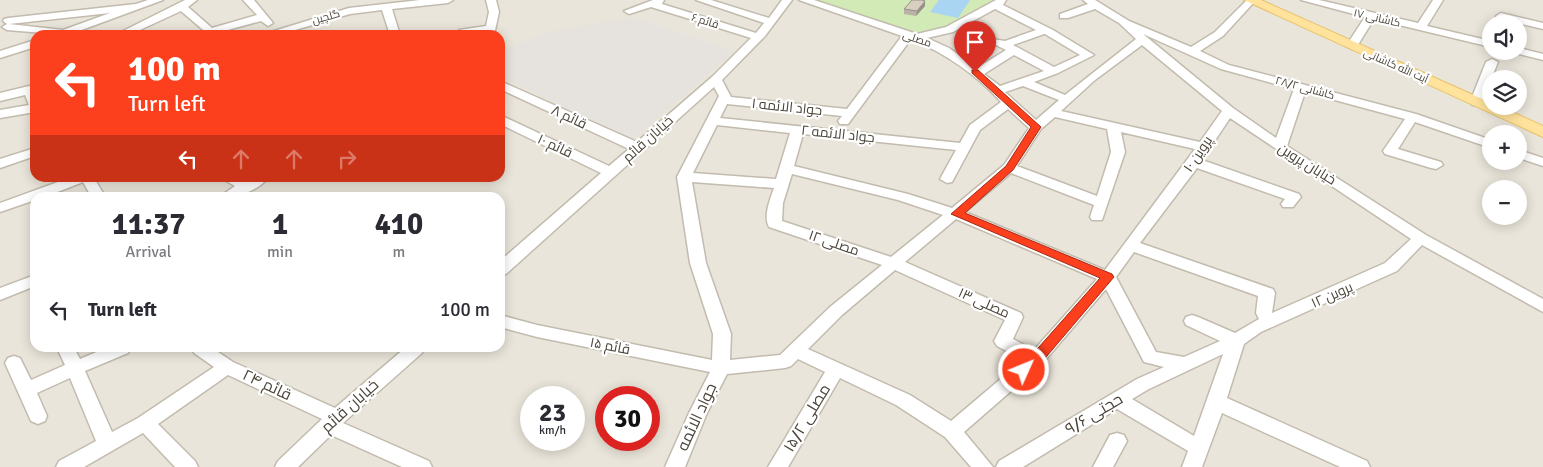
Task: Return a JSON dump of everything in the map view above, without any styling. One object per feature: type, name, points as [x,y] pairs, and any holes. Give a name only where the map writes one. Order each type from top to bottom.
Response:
[{"type":"main road","name":"آیت الله کاشانی","points":[[1251,1],[1543,132]]},
{"type":"street","points":[[72,30],[158,0]]},
{"type":"street","points":[[131,30],[182,7],[192,0]]},
{"type":"street","points":[[248,0],[264,17],[269,30]]},
{"type":"street","name":"گلچین","points":[[284,30],[349,11],[386,7],[402,3],[448,0]]},
{"type":"street","points":[[490,30],[494,12],[491,0]]},
{"type":"street","points":[[629,11],[664,0]]},
{"type":"street","points":[[701,0],[771,22]]},
{"type":"street","name":"مصلی","points":[[804,0],[945,50],[977,73],[1036,127]]},
{"type":"street","name":"کاشانی ۱۷","points":[[1306,0],[1370,17],[1482,42]]},
{"type":"street","points":[[1344,10],[1350,0]]},
{"type":"street","points":[[1420,28],[1438,0]]},
{"type":"street","points":[[1193,51],[1218,34],[1251,1]]},
{"type":"street","points":[[834,133],[912,37],[949,30],[999,2],[1088,55],[998,91]]},
{"type":"street","points":[[1064,16],[1092,2]]},
{"type":"street","name":"خیابان پروین","points":[[1092,2],[1123,21],[1228,111],[1280,147],[1421,238],[1540,301]]},
{"type":"street","name":"خیابان قائم","points":[[505,265],[569,206],[611,172],[716,79],[758,37],[771,22],[783,3]]},
{"type":"street","name":"قائم ۶","points":[[652,4],[758,37]]},
{"type":"street","points":[[4,24],[139,7]]},
{"type":"street","points":[[182,7],[208,30]]},
{"type":"street","points":[[386,7],[393,30]]},
{"type":"street","points":[[217,30],[264,17]]},
{"type":"street","points":[[1352,46],[1370,17]]},
{"type":"street","name":"کاشانی ۲۸/۲","points":[[1123,21],[1225,67],[1412,117],[1482,141]]},
{"type":"street","points":[[1527,22],[1543,26]]},
{"type":"street","points":[[4,24],[38,30]]},
{"type":"street","points":[[291,28],[295,30]]},
{"type":"street","points":[[977,73],[1005,45],[1046,30]]},
{"type":"street","points":[[1036,127],[1054,113],[1091,78],[1143,39]]},
{"type":"street","points":[[0,55],[30,45]]},
{"type":"street","points":[[1005,45],[1054,70]]},
{"type":"street","points":[[1527,53],[1543,57]]},
{"type":"street","points":[[1476,102],[1492,62]]},
{"type":"street","points":[[716,79],[725,96],[684,177],[698,263],[722,334],[721,368]]},
{"type":"street","points":[[1024,82],[1068,100]]},
{"type":"street","name":"قائم ۸","points":[[505,87],[638,148]]},
{"type":"street","points":[[1280,147],[1301,87]]},
{"type":"street","points":[[0,97],[29,90],[30,93]]},
{"type":"street","name":"جواد الائمه ۱","points":[[723,100],[850,113]]},
{"type":"street","points":[[947,178],[975,128],[1008,103]]},
{"type":"street","points":[[0,114],[30,107]]},
{"type":"street","name":"پروین ۱۰","points":[[952,430],[1036,360],[1108,277],[1194,162],[1228,111]]},
{"type":"street","points":[[1054,113],[1203,147]]},
{"type":"street","points":[[1412,117],[1390,151],[1436,165]]},
{"type":"street","name":"قائم ۱۰","points":[[505,121],[611,172]]},
{"type":"street","name":"جواد الائمه ۲","points":[[712,121],[964,147]]},
{"type":"street","points":[[1096,217],[1118,152],[1113,126]]},
{"type":"street","name":"قائم ۱۵","points":[[505,322],[537,331],[721,368],[785,361],[836,312],[893,263],[957,214],[1009,168],[1036,127]]},
{"type":"street","points":[[684,177],[780,184],[798,129]]},
{"type":"street","points":[[0,164],[30,154]]},
{"type":"street","points":[[1527,157],[1543,162]]},
{"type":"street","points":[[1194,162],[1294,198],[1288,204]]},
{"type":"street","points":[[786,168],[903,197],[957,214],[1108,277],[1150,357],[1143,384]]},
{"type":"street","points":[[1009,168],[1102,203]]},
{"type":"street","points":[[43,192],[70,182]]},
{"type":"street","points":[[237,182],[248,187]]},
{"type":"street","points":[[238,192],[255,182]]},
{"type":"street","name":"مصلی ۱۲","points":[[780,184],[774,224],[893,263]]},
{"type":"street","points":[[0,208],[30,197]]},
{"type":"street","name":"پروین ۱۲","points":[[1184,364],[1236,341],[1269,322],[1391,267],[1421,238]]},
{"type":"street","points":[[1130,246],[1267,293],[1264,313],[1269,322]]},
{"type":"street","name":"مصلی ۱۳","points":[[893,263],[1015,317],[1003,342],[1036,360]]},
{"type":"street","points":[[0,294],[30,282]]},
{"type":"street","points":[[1192,321],[1236,341],[1192,467]]},
{"type":"street","points":[[797,351],[903,400],[952,430],[983,467]]},
{"type":"street","points":[[68,352],[107,443]]},
{"type":"street","points":[[27,389],[113,352]]},
{"type":"street","name":"قائم ۲۴","points":[[206,352],[227,367],[422,467]]},
{"type":"street","name":"خیابان قائم","points":[[285,467],[332,421],[411,352]]},
{"type":"street","points":[[1150,357],[1184,364]]},
{"type":"street","points":[[14,364],[38,416]]},
{"type":"street","name":"حجتی ۹/۶","points":[[1006,467],[1143,384],[1184,364]]},
{"type":"street","points":[[66,467],[144,423],[227,367]]},
{"type":"street","name":"جواد الائمه","points":[[675,467],[698,413],[721,368]]},
{"type":"street","name":"مصلی ۱۵/۲","points":[[778,467],[836,369]]},
{"type":"street","points":[[1118,400],[1199,448]]},
{"type":"street","points":[[1216,402],[1360,467]]},
{"type":"street","points":[[144,423],[188,467]]},
{"type":"street","points":[[1103,467],[1117,441]]},
{"type":"shaded area","points":[[0,0],[1543,0],[1543,467],[0,467]]},
{"type":"shaded area","points":[[633,17],[735,51],[631,141],[505,78],[505,48],[556,30]]},
{"type":"green space","points":[[815,0],[990,0],[997,3],[952,28],[916,37]]},
{"type":"water","points":[[939,0],[970,0],[958,18],[930,12]]},
{"type":"building","points":[[912,0],[925,1],[917,11],[904,9]]},
{"type":"route","points":[[975,72],[994,87],[1008,103],[1036,127],[1009,168],[957,214],[1108,277],[1036,360],[1024,370]]}]
